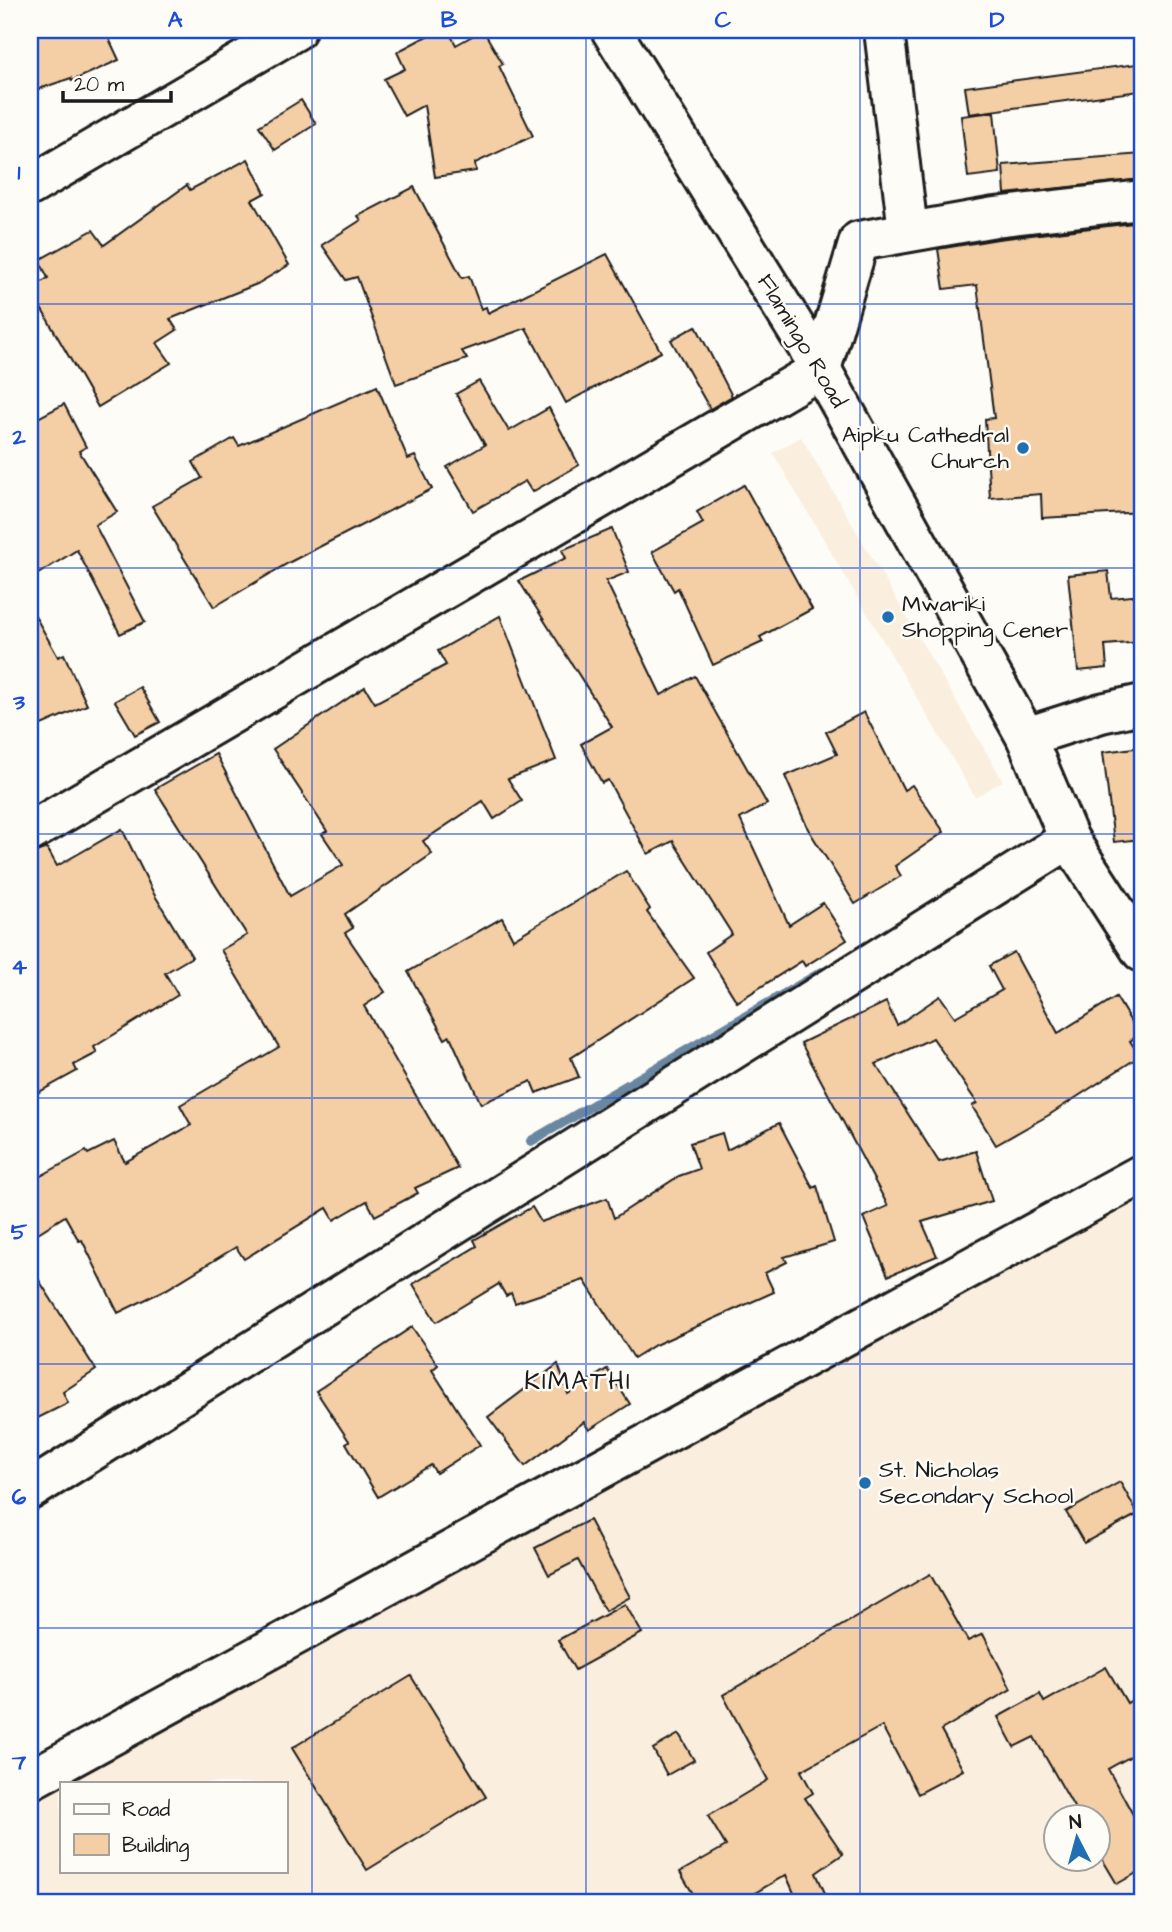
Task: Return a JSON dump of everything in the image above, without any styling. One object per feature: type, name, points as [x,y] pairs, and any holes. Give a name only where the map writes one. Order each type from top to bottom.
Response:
[{"type":"street","points":[[30,186],[296,30]]},
{"type":"street","name":"Flamingo Road","points":[[611,30],[821,369],[1026,737],[1069,839],[1142,952]]},
{"type":"street","points":[[884,30],[908,231]]},
{"type":"street","points":[[30,832],[821,369],[859,241],[995,217],[1142,200]]},
{"type":"street","points":[[1026,737],[1101,713],[1142,704]]},
{"type":"street","points":[[30,1490],[1069,839]]},
{"type":"street","points":[[30,1780],[1142,1174]]},
{"type":"shaded area","name":"Mwariki Shopping Cener","points":[[801,437],[1003,781],[975,797],[773,453]]},
{"type":"shaded area","name":"St. Nicholas Secondary School","points":[[1142,1183],[1142,1902],[30,1902],[30,1784]]},
{"type":"building","points":[[30,30],[105,30],[119,60],[72,81],[71,78],[30,92]]},
{"type":"building","points":[[438,30],[448,30],[456,45],[483,30],[503,64],[499,66],[533,136],[475,163],[476,171],[435,177],[424,105],[404,116],[384,79],[405,69],[397,52]]},
{"type":"building","points":[[1136,64],[1140,91],[969,114],[965,87]]},
{"type":"building","points":[[301,100],[316,124],[275,150],[259,126]]},
{"type":"building","points":[[994,112],[1000,173],[968,177],[961,116]]},
{"type":"building","points":[[1142,154],[1142,179],[1005,194],[1003,165]]},
{"type":"building","points":[[248,159],[265,193],[252,200],[289,265],[257,284],[170,319],[177,330],[157,343],[171,363],[98,407],[30,289],[48,278],[39,260],[93,230],[104,245],[187,185],[190,190]]},
{"type":"building","points":[[414,187],[462,278],[469,276],[481,309],[486,307],[488,313],[607,254],[661,352],[566,403],[526,328],[462,351],[467,359],[396,384],[357,277],[346,280],[322,245],[361,220],[358,216]]},
{"type":"building","points":[[1142,222],[1142,512],[1042,518],[1041,494],[990,498],[985,419],[994,418],[977,285],[944,289],[938,249]]},
{"type":"building","points":[[696,326],[732,396],[710,409],[671,340]]},
{"type":"building","points":[[479,381],[509,431],[549,408],[579,465],[532,492],[525,481],[473,511],[447,467],[485,445],[456,394]]},
{"type":"building","points":[[377,386],[408,459],[415,456],[432,489],[290,562],[214,607],[152,506],[202,478],[193,462],[234,438],[239,446]]},
{"type":"building","points":[[64,404],[86,447],[79,451],[117,512],[95,525],[145,622],[120,634],[77,550],[30,579],[30,422]]},
{"type":"building","points":[[744,485],[812,609],[760,637],[763,642],[713,665],[678,588],[674,591],[652,552],[703,523],[697,512]]},
{"type":"building","points":[[612,529],[629,572],[606,581],[661,695],[695,676],[767,804],[740,819],[789,925],[823,903],[847,940],[805,966],[802,961],[737,1002],[706,952],[732,934],[673,841],[648,854],[608,780],[602,783],[581,744],[612,727],[519,581],[566,558],[562,550]]},
{"type":"building","points":[[1108,571],[1111,598],[1142,595],[1142,642],[1105,645],[1107,668],[1078,671],[1068,575]]},
{"type":"building","points":[[30,607],[58,657],[64,654],[87,705],[30,730]]},
{"type":"building","points":[[500,616],[556,760],[508,779],[522,801],[494,819],[483,801],[423,841],[432,854],[345,914],[353,928],[345,933],[385,992],[364,1006],[458,1168],[415,1188],[418,1193],[375,1216],[367,1201],[334,1220],[327,1208],[244,1259],[236,1247],[167,1289],[118,1313],[82,1240],[79,1241],[65,1216],[30,1238],[30,1182],[86,1151],[88,1154],[114,1141],[125,1162],[191,1125],[180,1105],[279,1047],[221,950],[247,935],[155,789],[216,754],[290,896],[343,865],[322,834],[327,831],[273,749],[365,687],[375,703],[446,665],[438,651]]},
{"type":"building","points":[[140,687],[160,722],[135,735],[115,701]]},
{"type":"building","points":[[864,712],[904,790],[912,785],[944,832],[895,866],[901,876],[855,904],[808,829],[785,776],[837,754],[826,732]]},
{"type":"building","points":[[1142,747],[1142,839],[1114,842],[1103,752]]},
{"type":"building","points":[[122,829],[154,894],[192,957],[165,973],[178,995],[94,1047],[97,1053],[74,1065],[77,1071],[30,1097],[30,854],[47,848],[57,866]]},
{"type":"building","points":[[626,871],[650,909],[647,912],[694,978],[571,1058],[579,1077],[536,1093],[531,1081],[481,1104],[450,1036],[445,1039],[408,972],[502,918],[513,939]]},
{"type":"building","points":[[1014,952],[1058,1033],[1116,997],[1139,1035],[1130,1041],[1140,1056],[1049,1115],[996,1145],[972,1106],[977,1103],[933,1038],[876,1064],[939,1162],[976,1151],[992,1201],[922,1222],[937,1256],[888,1276],[863,1217],[888,1206],[801,1043],[886,1002],[897,1025],[940,996],[955,1017],[1002,990],[989,966]]},
{"type":"building","points":[[779,1123],[813,1188],[817,1186],[834,1242],[784,1257],[787,1262],[765,1273],[774,1292],[655,1345],[634,1358],[584,1280],[515,1303],[511,1293],[506,1296],[499,1284],[436,1322],[413,1284],[477,1246],[474,1240],[532,1207],[541,1222],[607,1198],[614,1218],[679,1176],[699,1169],[690,1143],[722,1133],[727,1150]]},
{"type":"building","points":[[30,1266],[96,1370],[63,1392],[68,1403],[30,1422]]},
{"type":"building","points":[[412,1327],[438,1365],[432,1370],[480,1445],[436,1473],[431,1465],[378,1497],[346,1443],[349,1441],[316,1391]]},
{"type":"building","points":[[558,1364],[568,1394],[607,1369],[630,1404],[589,1430],[584,1422],[525,1466],[488,1417]]},
{"type":"building","points":[[1120,1482],[1138,1514],[1084,1543],[1066,1512]]},
{"type":"building","points":[[589,1520],[630,1597],[605,1611],[578,1560],[549,1575],[535,1548]]},
{"type":"building","points":[[930,1574],[968,1641],[983,1634],[1011,1689],[941,1730],[963,1770],[918,1794],[882,1726],[801,1771],[813,1793],[805,1798],[843,1854],[816,1873],[829,1902],[798,1902],[786,1875],[739,1902],[698,1902],[680,1872],[726,1846],[708,1816],[768,1780],[723,1695]]},
{"type":"building","points":[[625,1604],[642,1633],[575,1670],[558,1640]]},
{"type":"building","points":[[1106,1667],[1127,1703],[1142,1694],[1142,1750],[1108,1769],[1142,1831],[1142,1870],[1117,1884],[1110,1872],[1112,1872],[1112,1802],[1071,1802],[1034,1737],[1014,1747],[998,1717],[1040,1694],[1044,1702]]},
{"type":"building","points":[[411,1676],[486,1797],[367,1870],[292,1748]]},
{"type":"building","points":[[679,1734],[694,1760],[667,1775],[653,1749]]},
{"type":"waterway","points":[[531,1141],[822,972]]},
{"type":"place","name":"Aipku Cathedral Church","points":[[1023,448]]},
{"type":"place","name":"Mwariki Shopping Cener","points":[[888,617]]},
{"type":"place","name":"St. Nicholas Secondary School","points":[[865,1483]]},
{"type":"district","name":"KIMATHI","points":[[578,1381]]}]
